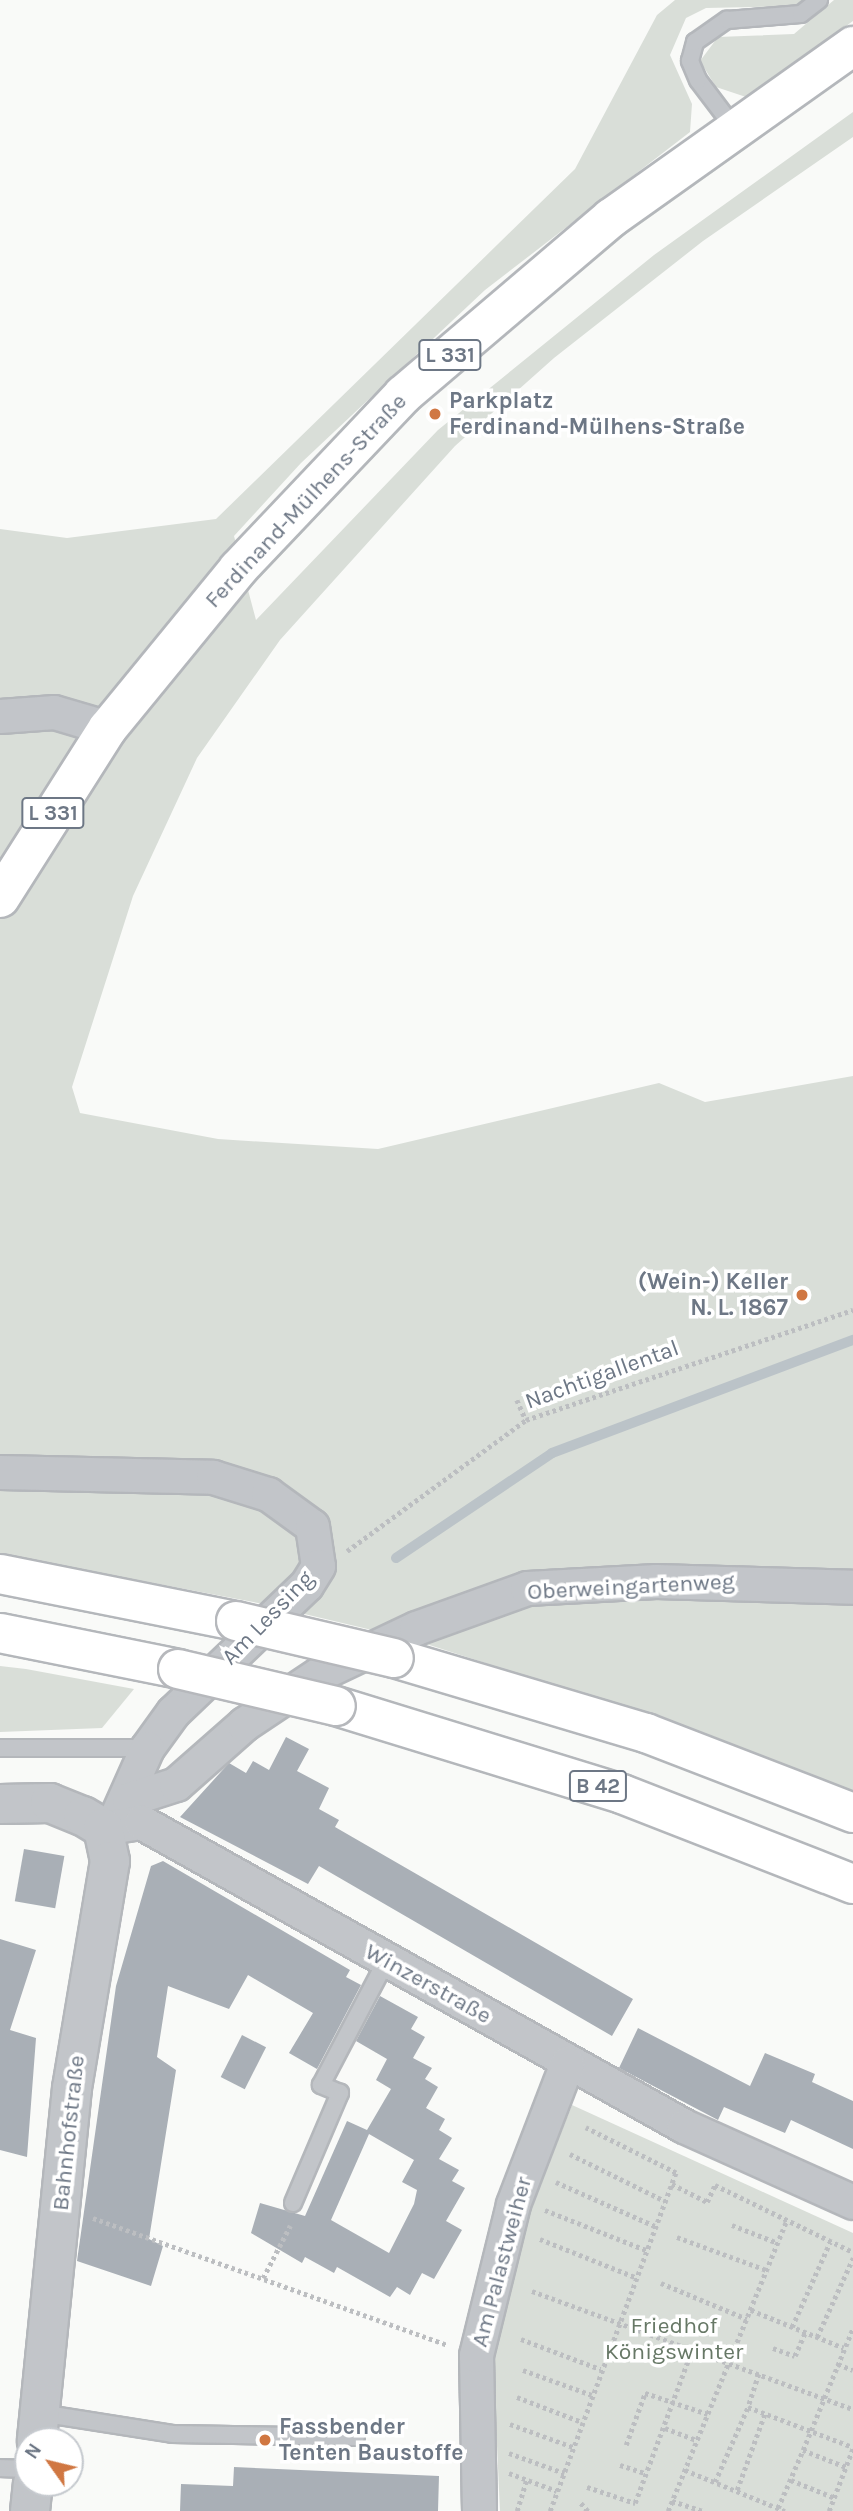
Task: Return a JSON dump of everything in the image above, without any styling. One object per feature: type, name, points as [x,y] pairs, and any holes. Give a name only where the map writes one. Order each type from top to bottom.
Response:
[{"type":"main road","name":"Ferdinand-Mülhens-Straße","points":[[0,898],[108,728],[238,569],[402,395],[611,218],[853,46]]},
{"type":"main road","points":[[0,1574],[236,1621],[394,1658],[646,1733],[853,1813]]},
{"type":"main road","name":"B 42","points":[[0,1633],[178,1669],[336,1706],[622,1794],[853,1884]]},
{"type":"street","points":[[0,716],[54,712],[108,728]]},
{"type":"street","name":"Am Lessing","points":[[0,1472],[214,1477],[289,1505],[312,1526],[318,1566],[147,1748],[130,1799],[103,1828]]},
{"type":"street","name":"Oberweingartenweg","points":[[130,1799],[176,1783],[244,1724],[319,1674],[416,1628],[527,1588],[656,1581],[853,1587]]},
{"type":"street","points":[[0,1804],[50,1803],[103,1828]]},
{"type":"street","name":"Winzerstraße","points":[[103,1828],[141,1822],[567,2063],[684,2126],[853,2202]]},
{"type":"street","name":"Bahnhofstraße","points":[[38,2427],[87,1986],[109,1889],[103,1828]]},
{"type":"street","name":"Am Palastweiher","points":[[479,2511],[476,2355],[513,2204],[567,2063]]},
{"type":"lane","points":[[735,129],[698,80],[690,61],[695,42],[708,27],[727,20],[801,14],[819,0]]},
{"type":"lane","points":[[0,1748],[147,1748]]},
{"type":"lane","points":[[293,2203],[340,2093],[321,2085],[386,1961]]},
{"type":"lane","points":[[84,2429],[173,2434],[356,2437]]},
{"type":"path","name":"Nachtigallental","points":[[318,1566],[365,1542],[526,1420],[811,1319],[853,1310]]},
{"type":"path","points":[[517,1401],[526,1420]]},
{"type":"path","points":[[550,2511],[600,2369],[676,2173],[586,2128]]},
{"type":"path","points":[[570,2154],[665,2201]]},
{"type":"path","points":[[556,2182],[655,2226]]},
{"type":"path","points":[[672,2184],[707,2202],[715,2185],[853,2255],[817,2337]]},
{"type":"path","points":[[263,2278],[296,2215],[293,2203]]},
{"type":"path","points":[[61,2210],[263,2278],[476,2355]]},
{"type":"path","points":[[545,2210],[646,2250]]},
{"type":"path","points":[[668,2511],[787,2220]]},
{"type":"path","points":[[732,2225],[778,2243]]},
{"type":"path","points":[[677,2237],[766,2270]]},
{"type":"path","points":[[540,2239],[635,2277]]},
{"type":"path","points":[[792,2327],[830,2242]]},
{"type":"path","points":[[661,2283],[747,2319]]},
{"type":"path","points":[[532,2291],[853,2409]]},
{"type":"path","points":[[751,2310],[844,2348]]},
{"type":"path","points":[[778,2508],[853,2328]]},
{"type":"path","points":[[772,2348],[796,2356],[805,2332]]},
{"type":"path","points":[[521,2339],[600,2369]]},
{"type":"path","points":[[587,2487],[635,2503],[692,2350]]},
{"type":"path","points":[[838,2364],[853,2370]]},
{"type":"path","points":[[523,2370],[592,2395]]},
{"type":"path","points":[[715,2482],[748,2407],[759,2374]]},
{"type":"path","points":[[626,2445],[645,2393],[708,2414]]},
{"type":"path","points":[[517,2397],[582,2422]]},
{"type":"path","points":[[748,2407],[853,2447],[829,2511]]},
{"type":"path","points":[[737,2490],[765,2413]]},
{"type":"path","points":[[510,2424],[573,2448]]},
{"type":"path","points":[[664,2428],[697,2440]]},
{"type":"path","points":[[803,2450],[846,2468]]},
{"type":"path","points":[[504,2452],[564,2473]]},
{"type":"path","points":[[620,2465],[647,2474]]},
{"type":"path","points":[[685,2470],[785,2511]]},
{"type":"path","points":[[507,2472],[557,2491]]},
{"type":"path","points":[[517,2511],[527,2479]]},
{"type":"path","points":[[791,2480],[835,2498]]},
{"type":"path","points":[[672,2501],[703,2511]]},
{"type":"path","points":[[582,2503],[588,2511]]},
{"type":"green space","points":[[675,0],[808,0],[798,6],[706,8],[686,18],[670,55],[692,104],[690,132],[485,290],[301,463],[234,536],[246,582],[406,415],[619,234],[853,66],[853,72],[625,235],[427,401],[248,590],[256,620],[438,430],[654,255],[853,112],[853,137],[703,241],[554,358],[455,446],[280,640],[197,758],[133,896],[72,1087],[80,1113],[218,1139],[378,1149],[659,1083],[705,1102],[853,1076],[853,1794],[715,1737],[414,1640],[258,1603],[0,1554],[0,529],[67,538],[216,519],[575,169],[657,15]]},
{"type":"green space","points":[[834,0],[853,0],[853,21],[746,97],[716,87],[700,61],[718,37],[794,34]]},
{"type":"green space","points":[[0,1666],[134,1689],[102,1728],[0,1732]]},
{"type":"green space","name":"Friedhof Königswinter","points":[[572,2105],[853,2233],[853,2511],[500,2511],[493,2359],[528,2215]]},
{"type":"building","points":[[286,1737],[309,1749],[297,1771],[329,1788],[319,1809],[339,1820],[335,1827],[633,1999],[612,2036],[319,1866],[308,1884],[180,1817],[229,1763],[246,1773],[253,1761],[269,1770]]},
{"type":"building","points":[[24,1849],[64,1856],[55,1908],[15,1901]]},
{"type":"building","points":[[163,1861],[350,1970],[346,1977],[361,1985],[317,2069],[289,2053],[313,2013],[248,1975],[229,2009],[168,1986],[157,2057],[176,2070],[149,2239],[163,2246],[151,2286],[77,2261],[116,1986],[151,1866]]},
{"type":"building","points":[[0,1939],[36,1950],[10,2030],[36,2038],[27,2157],[0,2150]]},
{"type":"building","points":[[380,1996],[418,2017],[411,2029],[425,2037],[413,2058],[432,2068],[425,2079],[438,2087],[426,2108],[445,2119],[439,2130],[452,2138],[439,2159],[459,2170],[452,2181],[465,2188],[446,2221],[462,2230],[434,2279],[422,2273],[410,2295],[397,2287],[390,2297],[337,2267],[334,2273],[305,2257],[302,2263],[251,2233],[260,2203],[305,2216],[347,2121],[367,2130],[391,2089],[376,2080],[387,2059],[356,2041]],"holes":[[[369,2134],[414,2160],[402,2182],[417,2190],[414,2204],[389,2253],[331,2220]]]},
{"type":"building","points":[[638,2028],[750,2086],[765,2053],[815,2074],[812,2082],[853,2101],[853,2149],[791,2120],[785,2133],[724,2107],[718,2120],[619,2068]]},
{"type":"building","points":[[242,2035],[266,2047],[245,2089],[221,2077]]},
{"type":"building","points":[[234,2467],[439,2476],[438,2511],[180,2511],[181,2484],[233,2486]]},
{"type":"waterway","points":[[396,1558],[552,1453],[853,1340]]},
{"type":"place","name":"Parkplatz Ferdinand-Mülhens-Straße","points":[[435,414]]},
{"type":"place","name":"(Wein-) Keller N. L. 1867","points":[[802,1295]]},
{"type":"place","name":"Fassbender Tenten Baustoffe","points":[[265,2440]]}]
